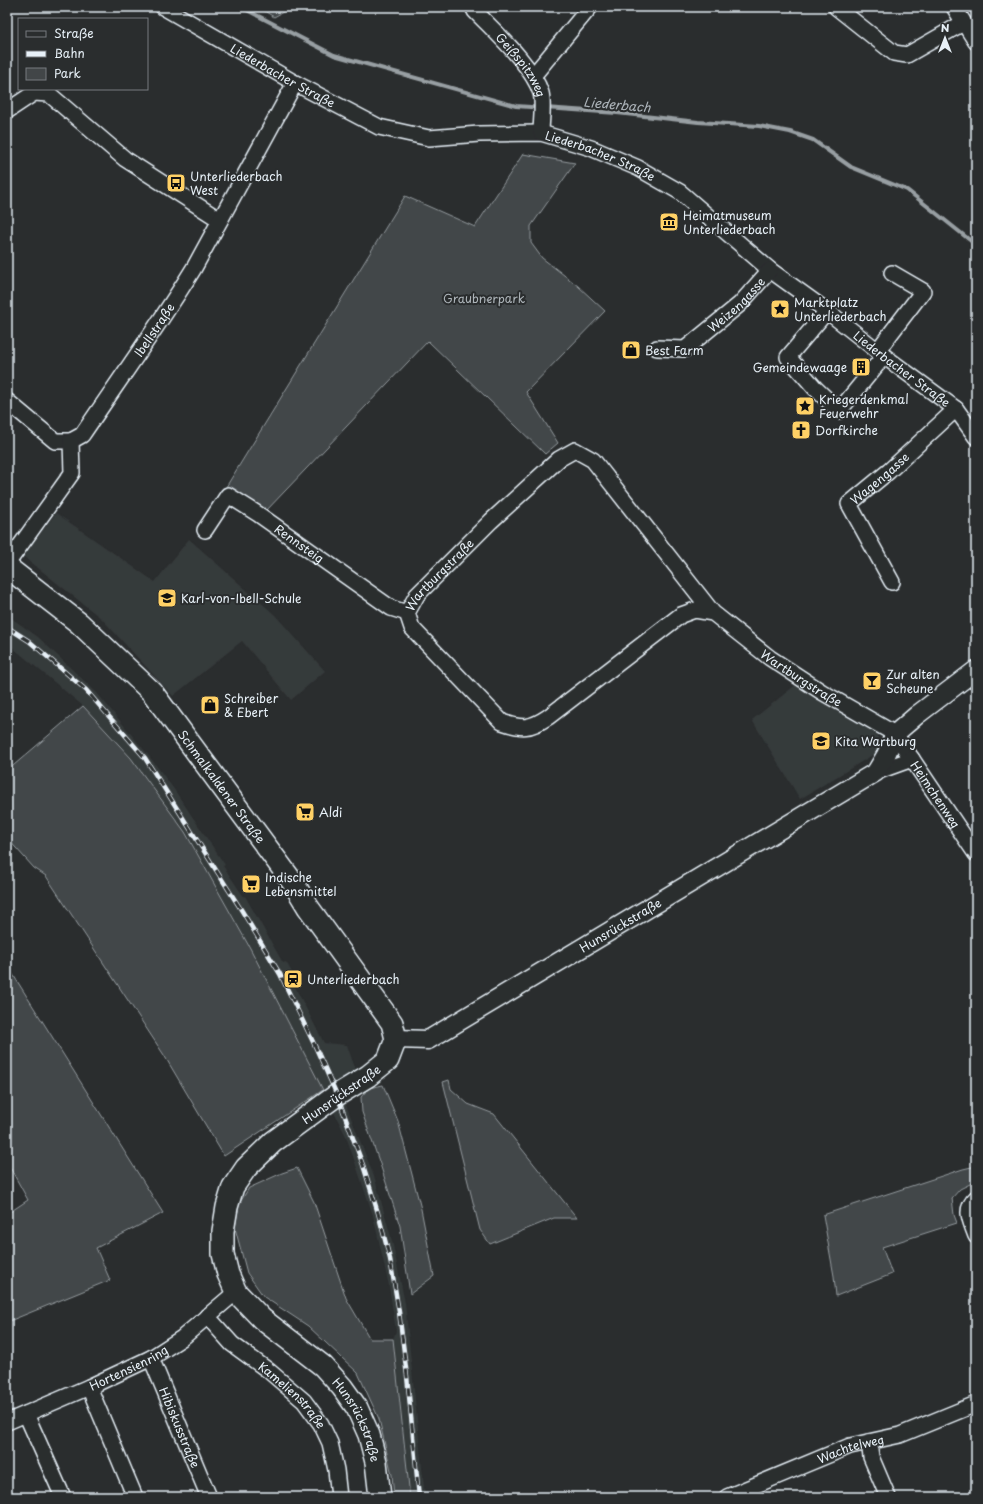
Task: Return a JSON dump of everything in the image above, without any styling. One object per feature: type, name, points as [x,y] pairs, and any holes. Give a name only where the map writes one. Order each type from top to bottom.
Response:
[{"type":"main road","name":"Schmalkaldener Straße","points":[[7,567],[79,623],[152,692],[294,884],[308,907],[392,1023],[396,1039]]},
{"type":"main road","name":"Hunsrückstraße","points":[[380,1497],[376,1462],[358,1408],[323,1366],[262,1319],[236,1292],[228,1274],[223,1254],[223,1231],[227,1207],[233,1187],[246,1168],[273,1142],[337,1096],[368,1076],[388,1060],[396,1039]]},
{"type":"street","name":"Liederbacher Straße","points":[[163,7],[295,83],[379,127],[429,138],[479,134],[541,134],[591,148],[638,168],[680,192],[770,270],[827,311],[956,409],[976,437]]},
{"type":"street","name":"Geißspitzweg","points":[[473,7],[475,11],[514,52],[533,76],[541,93],[542,100],[541,134]]},
{"type":"street","points":[[533,76],[590,7]]},
{"type":"street","points":[[836,7],[894,53],[907,55],[963,23]]},
{"type":"street","points":[[954,7],[976,42]]},
{"type":"street","name":"Ibellstraße","points":[[71,441],[82,435],[149,339],[194,268],[295,83]]},
{"type":"street","points":[[7,111],[34,93],[50,94],[125,159],[220,220]]},
{"type":"street","name":"Weizengasse","points":[[657,348],[685,349],[740,304],[770,270]]},
{"type":"street","points":[[827,311],[788,357],[815,388],[839,411],[881,353],[922,291],[892,273]]},
{"type":"street","points":[[7,401],[55,441],[71,441],[72,473],[7,564]]},
{"type":"street","name":"Wagengasse","points":[[892,582],[849,504],[889,471],[956,409]]},
{"type":"street","name":"Wartburgstraße","points":[[713,613],[695,610],[681,615],[548,718],[535,726],[516,727],[502,722],[412,628],[407,613],[417,595],[491,521],[559,459],[575,450],[593,460],[713,613],[770,658],[822,692],[895,734]]},
{"type":"street","name":"Rennsteig","points":[[205,530],[228,494],[391,608],[407,613]]},
{"type":"street","name":"Hunsrückstraße","points":[[876,772],[886,755],[895,734],[917,715],[976,670]]},
{"type":"street","name":"Heimchenweg","points":[[895,734],[976,854]]},
{"type":"street","name":"Hunsrückstraße","points":[[396,1039],[428,1040],[876,772],[912,759]]},
{"type":"street","points":[[976,1198],[970,1203],[968,1214],[976,1236]]},
{"type":"street","name":"Hortensienring","points":[[7,1422],[89,1387],[151,1358],[182,1338],[236,1292]]},
{"type":"street","name":"Kamelienstraße","points":[[207,1316],[232,1344],[269,1371],[304,1401],[321,1424],[330,1443],[336,1470],[339,1497]]},
{"type":"street","name":"Hibiskusstraße","points":[[151,1358],[209,1497]]},
{"type":"street","points":[[89,1387],[135,1497]]},
{"type":"street","name":"Wachtelweg","points":[[727,1497],[850,1446],[900,1434],[976,1404]]},
{"type":"street","points":[[26,1414],[63,1497]]},
{"type":"street","points":[[869,1442],[871,1457],[888,1497]]},
{"type":"shaded area","name":"Karl-von-Ibell-Schule","points":[[56,513],[155,582],[189,539],[275,615],[325,671],[291,700],[242,641],[173,696],[102,619],[23,556]]},
{"type":"shaded area","points":[[7,615],[38,637],[97,693],[149,756],[173,788],[225,865],[223,866],[244,897],[245,896],[283,963],[286,962],[297,981],[293,983],[324,1043],[347,1045],[356,1071],[337,1082],[375,1179],[392,1241],[405,1303],[425,1497],[410,1497],[393,1339],[396,1331],[389,1286],[373,1215],[346,1136],[250,948],[185,832],[131,758],[83,706],[7,643]]},
{"type":"shaded area","name":"Kita Wartburg","points":[[798,683],[857,719],[874,731],[878,736],[876,753],[800,799],[752,720]]},
{"type":"green space","points":[[258,7],[292,7],[274,17]]},
{"type":"green space","name":"Graubnerpark","points":[[523,154],[575,163],[531,226],[531,243],[542,258],[578,286],[605,311],[526,392],[558,443],[545,454],[428,341],[265,512],[226,487],[405,196],[475,227]]},
{"type":"green space","points":[[83,706],[131,758],[185,832],[250,948],[323,1090],[224,1156],[164,1055],[46,876],[34,868],[7,838],[7,771]]},
{"type":"green space","points":[[7,965],[163,1213],[96,1248],[110,1280],[7,1322],[7,1214],[28,1200],[7,1162]]},
{"type":"green space","points":[[449,1080],[451,1089],[468,1104],[494,1114],[577,1218],[554,1218],[490,1244],[480,1230],[443,1082]]},
{"type":"green space","points":[[383,1085],[398,1121],[421,1209],[434,1276],[410,1294],[400,1226],[362,1112],[361,1097],[369,1088]]},
{"type":"green space","points":[[976,1166],[976,1181],[960,1189],[952,1198],[954,1215],[957,1223],[882,1247],[892,1274],[836,1296],[823,1215]]},
{"type":"green space","points":[[297,1168],[314,1202],[346,1298],[370,1339],[393,1339],[410,1497],[394,1497],[392,1475],[379,1419],[358,1373],[308,1326],[264,1297],[247,1273],[235,1228],[239,1204],[249,1188]]},
{"type":"waterway","name":"Liederbach","points":[[241,7],[334,55],[516,106],[617,113],[698,122],[759,126],[790,132],[813,140],[851,167],[907,190],[976,245]]},
{"type":"railway","points":[[7,627],[29,641],[86,690],[145,758],[280,974],[315,1046],[337,1095],[363,1165],[390,1259],[399,1312],[407,1376],[419,1497]]},
{"type":"place","name":"Unterliederbach West","points":[[176,183]]},
{"type":"place","name":"Heimatmuseum Unterliederbach","points":[[669,222]]},
{"type":"place","name":"Marktplatz Unterliederbach","points":[[780,309]]},
{"type":"place","name":"Best Farm","points":[[631,350]]},
{"type":"place","name":"Gemeindewaage","points":[[861,367]]},
{"type":"place","name":"Kriegerdenkmal Feuerwehr","points":[[805,406]]},
{"type":"place","name":"Dorfkirche","points":[[801,430]]},
{"type":"place","name":"Karl-von-Ibell-Schule","points":[[167,598]]},
{"type":"place","name":"Zur alten Scheune","points":[[872,681]]},
{"type":"place","name":"Schreiber & Ebert","points":[[210,705]]},
{"type":"place","name":"Kita Wartburg","points":[[821,741]]},
{"type":"place","name":"Aldi","points":[[305,812]]},
{"type":"place","name":"Indische Lebensmittel","points":[[251,884]]},
{"type":"place","name":"Unterliederbach","points":[[293,979]]}]
